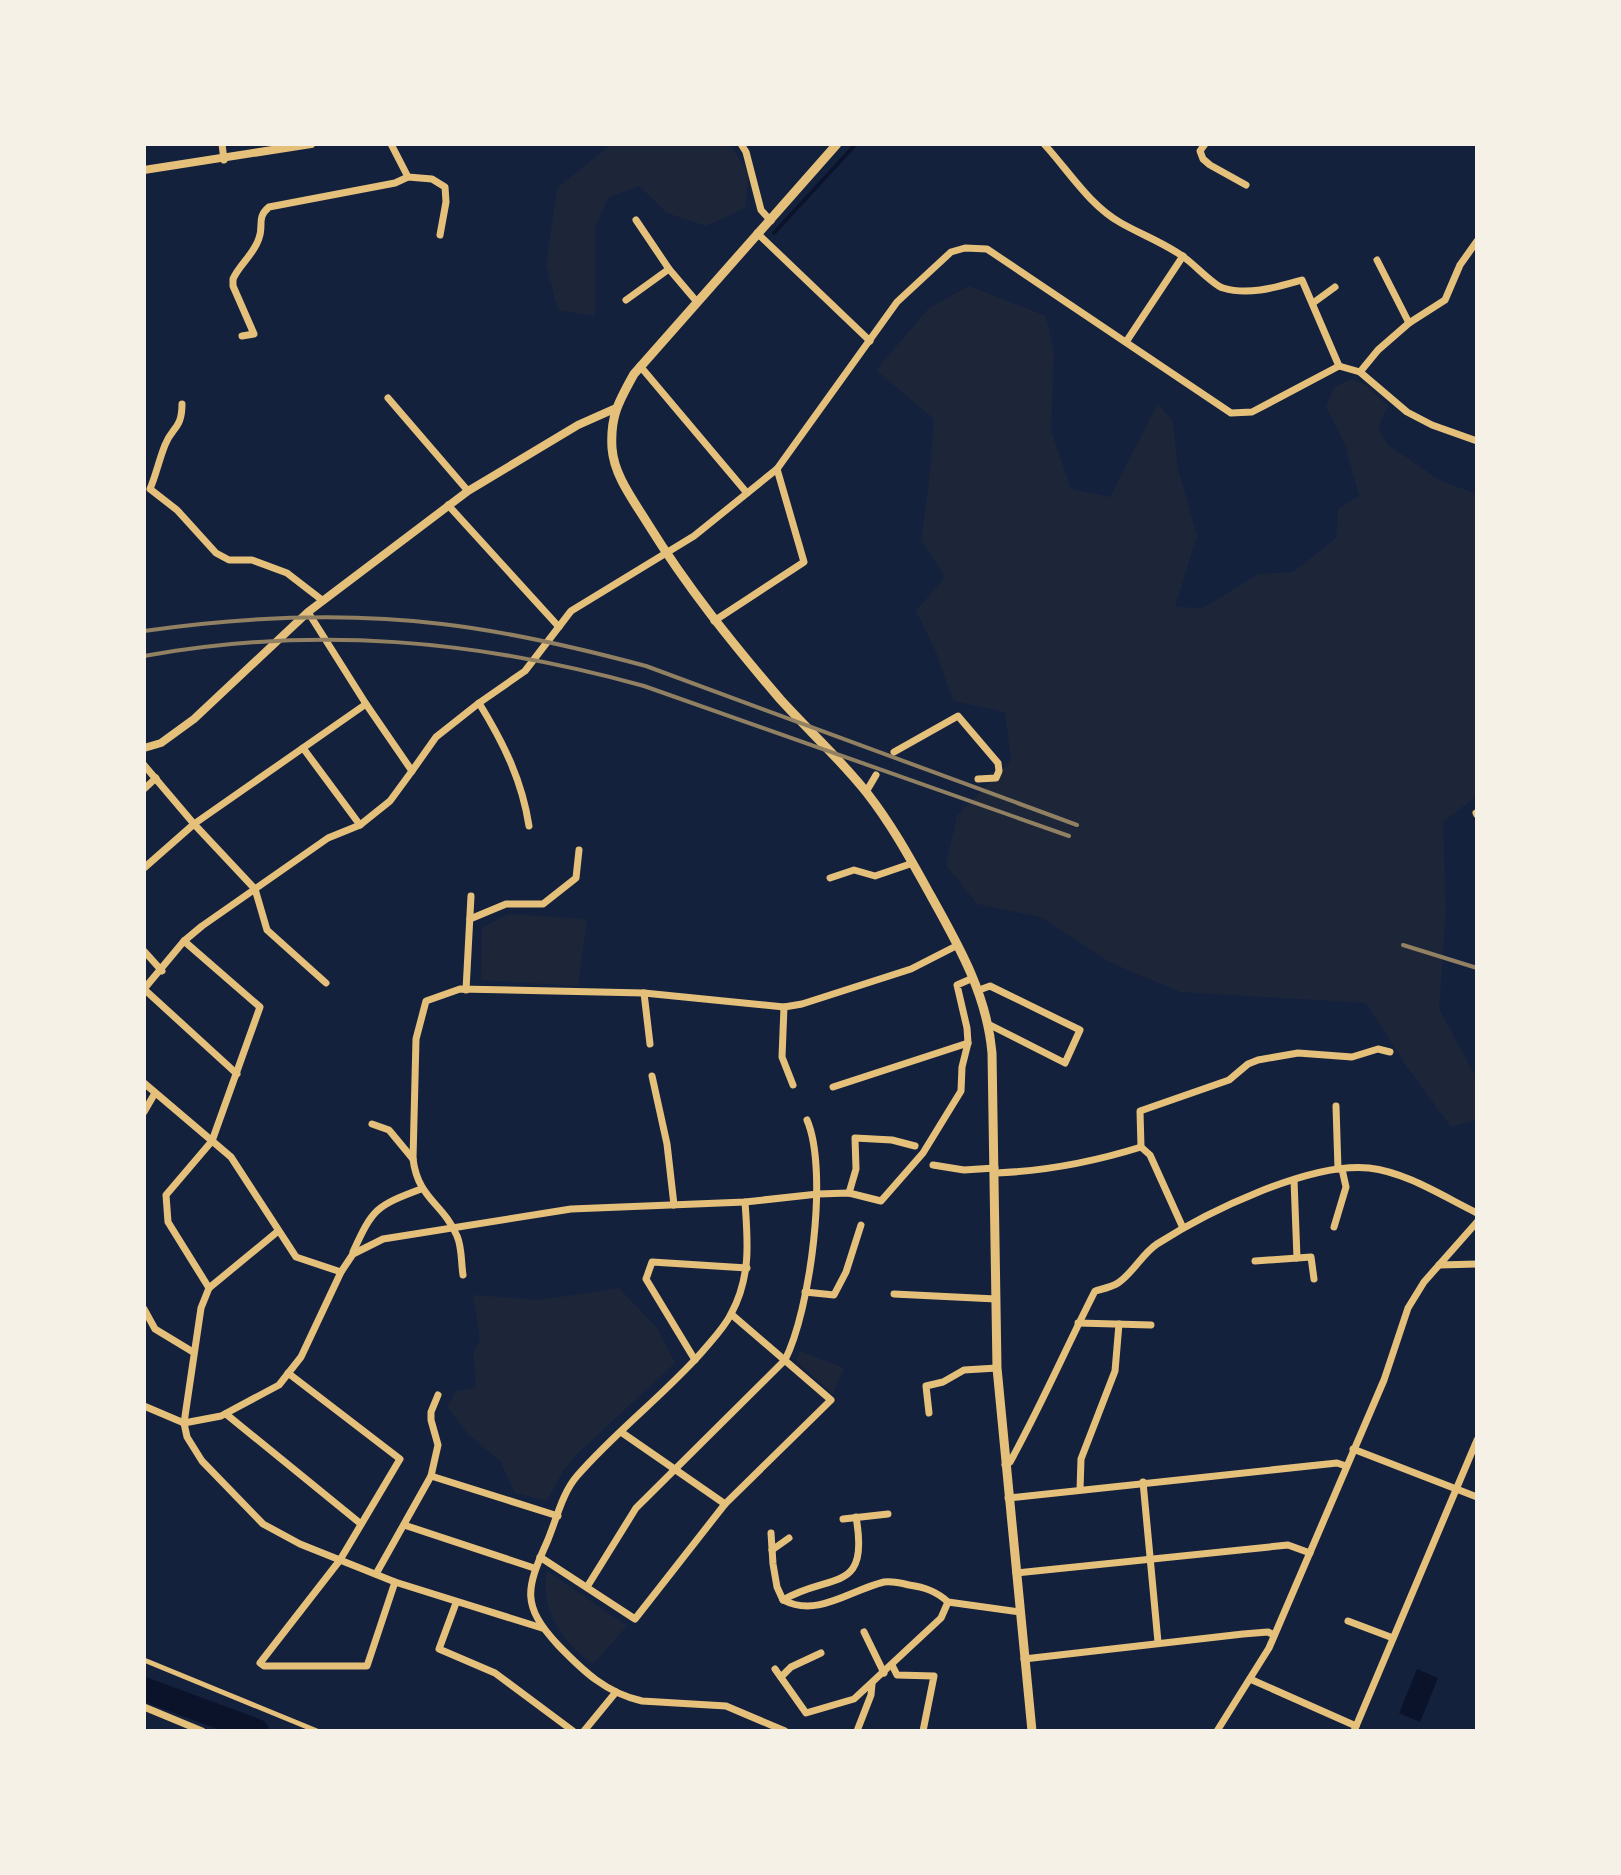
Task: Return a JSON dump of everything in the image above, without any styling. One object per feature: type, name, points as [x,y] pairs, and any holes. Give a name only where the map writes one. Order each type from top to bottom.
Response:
[{"type":"main road","points":[[837,144],[640,366],[614,409],[612,451],[626,488],[667,555],[714,621],[866,792],[899,837],[979,990],[990,1025],[997,1368],[1032,1731]]},
{"type":"street","points":[[222,144],[224,160]]},
{"type":"street","points":[[144,170],[224,160],[311,144]]},
{"type":"street","points":[[391,144],[408,177]]},
{"type":"street","points":[[741,144],[746,152],[761,210],[771,221]]},
{"type":"street","points":[[1044,144],[1083,190],[1119,222],[1143,232],[1183,256],[1220,288],[1246,291],[1302,280],[1339,366]]},
{"type":"street","points":[[1205,144],[1200,151],[1203,159],[1246,185]]},
{"type":"street","points":[[242,336],[254,334],[233,286],[233,279],[260,238],[259,219],[269,207],[395,183],[408,177],[432,179],[445,187],[446,202],[440,235]]},
{"type":"street","points":[[636,220],[669,269],[697,302]]},
{"type":"street","points":[[757,233],[870,341]]},
{"type":"street","points":[[1360,372],[1378,350],[1409,323],[1445,300],[1460,265],[1477,241]]},
{"type":"street","points":[[237,1074],[144,989],[184,941],[328,838],[360,825],[390,801],[436,737],[525,671],[571,611],[667,555],[777,469],[897,302],[951,252],[965,248],[987,249],[1231,413],[1252,412],[1339,366],[1360,372],[1407,412],[1432,425],[1477,441]]},
{"type":"street","points":[[1126,342],[1183,256]]},
{"type":"street","points":[[1377,260],[1409,323]]},
{"type":"street","points":[[626,300],[669,269]]},
{"type":"street","points":[[1313,303],[1335,287]]},
{"type":"street","points":[[640,366],[747,493]]},
{"type":"street","points":[[388,398],[468,491]]},
{"type":"street","points":[[182,404],[178,428],[166,442],[150,489],[177,510],[216,553],[229,560],[252,560],[287,573],[322,600]]},
{"type":"street","points":[[144,748],[161,743],[194,719],[322,600],[448,505],[578,425],[614,409]]},
{"type":"street","points":[[714,621],[804,562],[777,469]]},
{"type":"street","points":[[448,505],[559,627]]},
{"type":"street","points":[[308,612],[412,771]]},
{"type":"street","points":[[479,703],[513,765],[525,800],[529,826]]},
{"type":"street","points":[[144,868],[194,824],[366,704]]},
{"type":"street","points":[[894,752],[958,716],[998,763],[996,778],[978,779]]},
{"type":"street","points":[[303,748],[360,825]]},
{"type":"street","points":[[144,765],[255,889],[267,930],[326,983]]},
{"type":"street","points":[[866,792],[876,775]]},
{"type":"street","points":[[144,789],[156,778]]},
{"type":"street","points":[[470,919],[506,904],[543,904],[576,878],[579,850]]},
{"type":"street","points":[[830,878],[854,870],[875,876],[913,863]]},
{"type":"street","points":[[466,990],[471,896]]},
{"type":"street","points":[[184,941],[260,1007],[212,1141],[166,1195],[168,1222],[209,1288]]},
{"type":"street","points":[[463,1275],[459,1240],[443,1212],[421,1189],[415,1176],[416,1039],[426,1001],[466,990],[644,993],[784,1007],[911,969],[958,945]]},
{"type":"street","points":[[144,951],[162,971]]},
{"type":"street","points":[[353,1254],[383,1239],[571,1209],[745,1202],[849,1193],[881,1201],[920,1161],[961,1091],[962,1067],[968,1043],[957,985],[973,978]]},
{"type":"street","points":[[979,990],[990,986],[1080,1030],[1065,1063],[990,1025]]},
{"type":"street","points":[[644,993],[650,1044]]},
{"type":"street","points":[[784,1007],[782,1057],[793,1085]]},
{"type":"street","points":[[833,1087],[968,1043]]},
{"type":"street","points":[[1183,1228],[1150,1155],[1141,1147],[1140,1111],[1229,1080],[1258,1060],[1298,1053],[1352,1057],[1378,1049],[1390,1052]]},
{"type":"street","points":[[652,1076],[667,1144],[674,1205]]},
{"type":"street","points":[[144,1083],[231,1157],[296,1257],[341,1272]]},
{"type":"street","points":[[144,1112],[155,1093]]},
{"type":"street","points":[[1334,1227],[1346,1187],[1340,1169],[1336,1106]]},
{"type":"street","points":[[587,1587],[636,1508],[785,1360],[794,1342],[805,1292],[818,1194],[814,1136],[807,1120]]},
{"type":"street","points":[[372,1124],[389,1130],[413,1159]]},
{"type":"street","points":[[849,1193],[856,1169],[855,1138],[892,1140],[915,1146]]},
{"type":"street","points":[[933,1165],[964,1170],[1036,1171],[1105,1158],[1141,1147]]},
{"type":"street","points":[[1005,1465],[1010,1462],[1032,1423],[1095,1291],[1118,1283],[1153,1247],[1183,1228],[1281,1183],[1340,1169],[1369,1168],[1394,1174],[1477,1213]]},
{"type":"street","points":[[1294,1180],[1297,1258]]},
{"type":"street","points":[[144,1406],[184,1423],[226,1414],[279,1385],[301,1357],[369,1217],[380,1206],[421,1189]]},
{"type":"street","points":[[745,1202],[749,1252],[745,1283],[731,1314],[672,1386],[575,1478],[534,1568],[531,1603],[533,1614],[542,1628],[586,1673],[616,1692],[642,1701],[726,1706],[785,1731]]},
{"type":"street","points":[[1217,1731],[1274,1635],[1384,1380],[1408,1308],[1439,1265],[1477,1222]]},
{"type":"street","points":[[805,1292],[834,1295],[846,1272],[861,1225]]},
{"type":"street","points":[[277,1232],[209,1288],[201,1308],[184,1423],[187,1437],[202,1461],[263,1524],[395,1582],[542,1628]]},
{"type":"street","points":[[1255,1261],[1311,1257],[1314,1279]]},
{"type":"street","points":[[695,1360],[646,1279],[652,1262],[747,1268]]},
{"type":"street","points":[[1439,1265],[1477,1264]]},
{"type":"street","points":[[894,1294],[996,1299]]},
{"type":"street","points":[[144,1309],[155,1329],[193,1352]]},
{"type":"street","points":[[540,1557],[635,1619],[725,1504],[831,1400],[731,1314]]},
{"type":"street","points":[[1078,1323],[1151,1325]]},
{"type":"street","points":[[1080,1490],[1081,1459],[1115,1371],[1119,1324]]},
{"type":"street","points":[[929,1413],[926,1386],[943,1382],[964,1370],[997,1368]]},
{"type":"street","points":[[288,1373],[400,1459],[340,1560],[260,1663],[264,1666],[367,1666],[395,1582]]},
{"type":"street","points":[[376,1574],[431,1476],[438,1445],[431,1412],[438,1395]]},
{"type":"street","points":[[226,1414],[361,1524]]},
{"type":"street","points":[[621,1432],[725,1504]]},
{"type":"street","points":[[1250,1679],[1355,1728],[1477,1440]]},
{"type":"street","points":[[1353,1449],[1477,1497]]},
{"type":"street","points":[[1008,1498],[1337,1463],[1346,1466]]},
{"type":"street","points":[[431,1476],[558,1516]]},
{"type":"street","points":[[1143,1482],[1158,1642]]},
{"type":"street","points":[[843,1519],[888,1514]]},
{"type":"street","points":[[783,1600],[801,1590],[829,1585],[848,1573],[859,1559],[856,1517]]},
{"type":"street","points":[[404,1525],[534,1568]]},
{"type":"street","points":[[771,1533],[777,1587],[783,1600],[802,1607],[816,1607],[887,1581],[920,1587],[939,1594],[948,1602],[1020,1612]]},
{"type":"street","points":[[772,1550],[789,1538]]},
{"type":"street","points":[[1016,1573],[1288,1545],[1310,1553]]},
{"type":"street","points":[[775,1669],[806,1713],[854,1699],[941,1618],[948,1602]]},
{"type":"street","points":[[456,1603],[439,1649],[495,1673],[573,1731]]},
{"type":"street","points":[[1348,1621],[1393,1638]]},
{"type":"street","points":[[864,1632],[884,1673]]},
{"type":"street","points":[[1024,1659],[1158,1642],[1268,1632],[1274,1635]]},
{"type":"street","points":[[781,1677],[791,1667],[821,1653]]},
{"type":"street","points":[[144,1660],[317,1731]]},
{"type":"street","points":[[892,1665],[897,1675],[934,1676],[923,1731]]},
{"type":"street","points":[[857,1731],[872,1684]]},
{"type":"street","points":[[584,1731],[616,1692]]},
{"type":"street","points":[[144,1707],[202,1731]]},
{"type":"shaded area","points":[[612,144],[729,144],[749,173],[745,208],[706,226],[667,213],[639,186],[609,197],[595,227],[595,316],[558,310],[546,265],[557,188]]},
{"type":"shaded area","points":[[969,286],[1046,316],[1054,353],[1051,430],[1071,489],[1110,497],[1158,403],[1173,422],[1178,469],[1197,536],[1175,607],[1203,608],[1258,574],[1293,572],[1336,538],[1338,509],[1359,496],[1344,442],[1326,407],[1334,387],[1352,379],[1366,385],[1388,406],[1378,428],[1388,445],[1441,481],[1477,494],[1477,796],[1443,822],[1446,910],[1439,1009],[1477,1079],[1477,1120],[1451,1127],[1366,1003],[1180,992],[1109,962],[1041,917],[977,904],[946,865],[957,816],[1011,760],[1005,712],[953,701],[936,652],[916,611],[945,577],[921,540],[934,419],[876,370],[929,308]]},
{"type":"shaded area","points":[[508,914],[587,919],[578,986],[481,980],[482,928]]},
{"type":"shaded area","points":[[619,1288],[657,1328],[675,1363],[577,1454],[563,1471],[547,1501],[515,1493],[500,1461],[468,1434],[447,1407],[456,1391],[476,1388],[473,1352],[480,1340],[473,1295],[540,1300]]},
{"type":"shaded area","points":[[800,1351],[844,1368],[833,1394],[796,1361]]},
{"type":"shaded area","points":[[547,1571],[627,1626],[593,1664],[572,1646],[550,1612],[545,1585]]},
{"type":"shaded area","points":[[1417,1669],[1438,1678],[1420,1722],[1399,1713]]},
{"type":"waterway","points":[[774,233],[856,144]]},
{"type":"waterway","points":[[144,1689],[257,1731]]},
{"type":"railway","points":[[144,631],[255,619],[330,617],[405,620],[468,627],[545,641],[646,666],[1077,825]]},
{"type":"railway","points":[[144,656],[271,641],[334,640],[458,648],[582,670],[644,686],[1069,836]]},
{"type":"railway","points":[[1403,945],[1477,968]]}]
